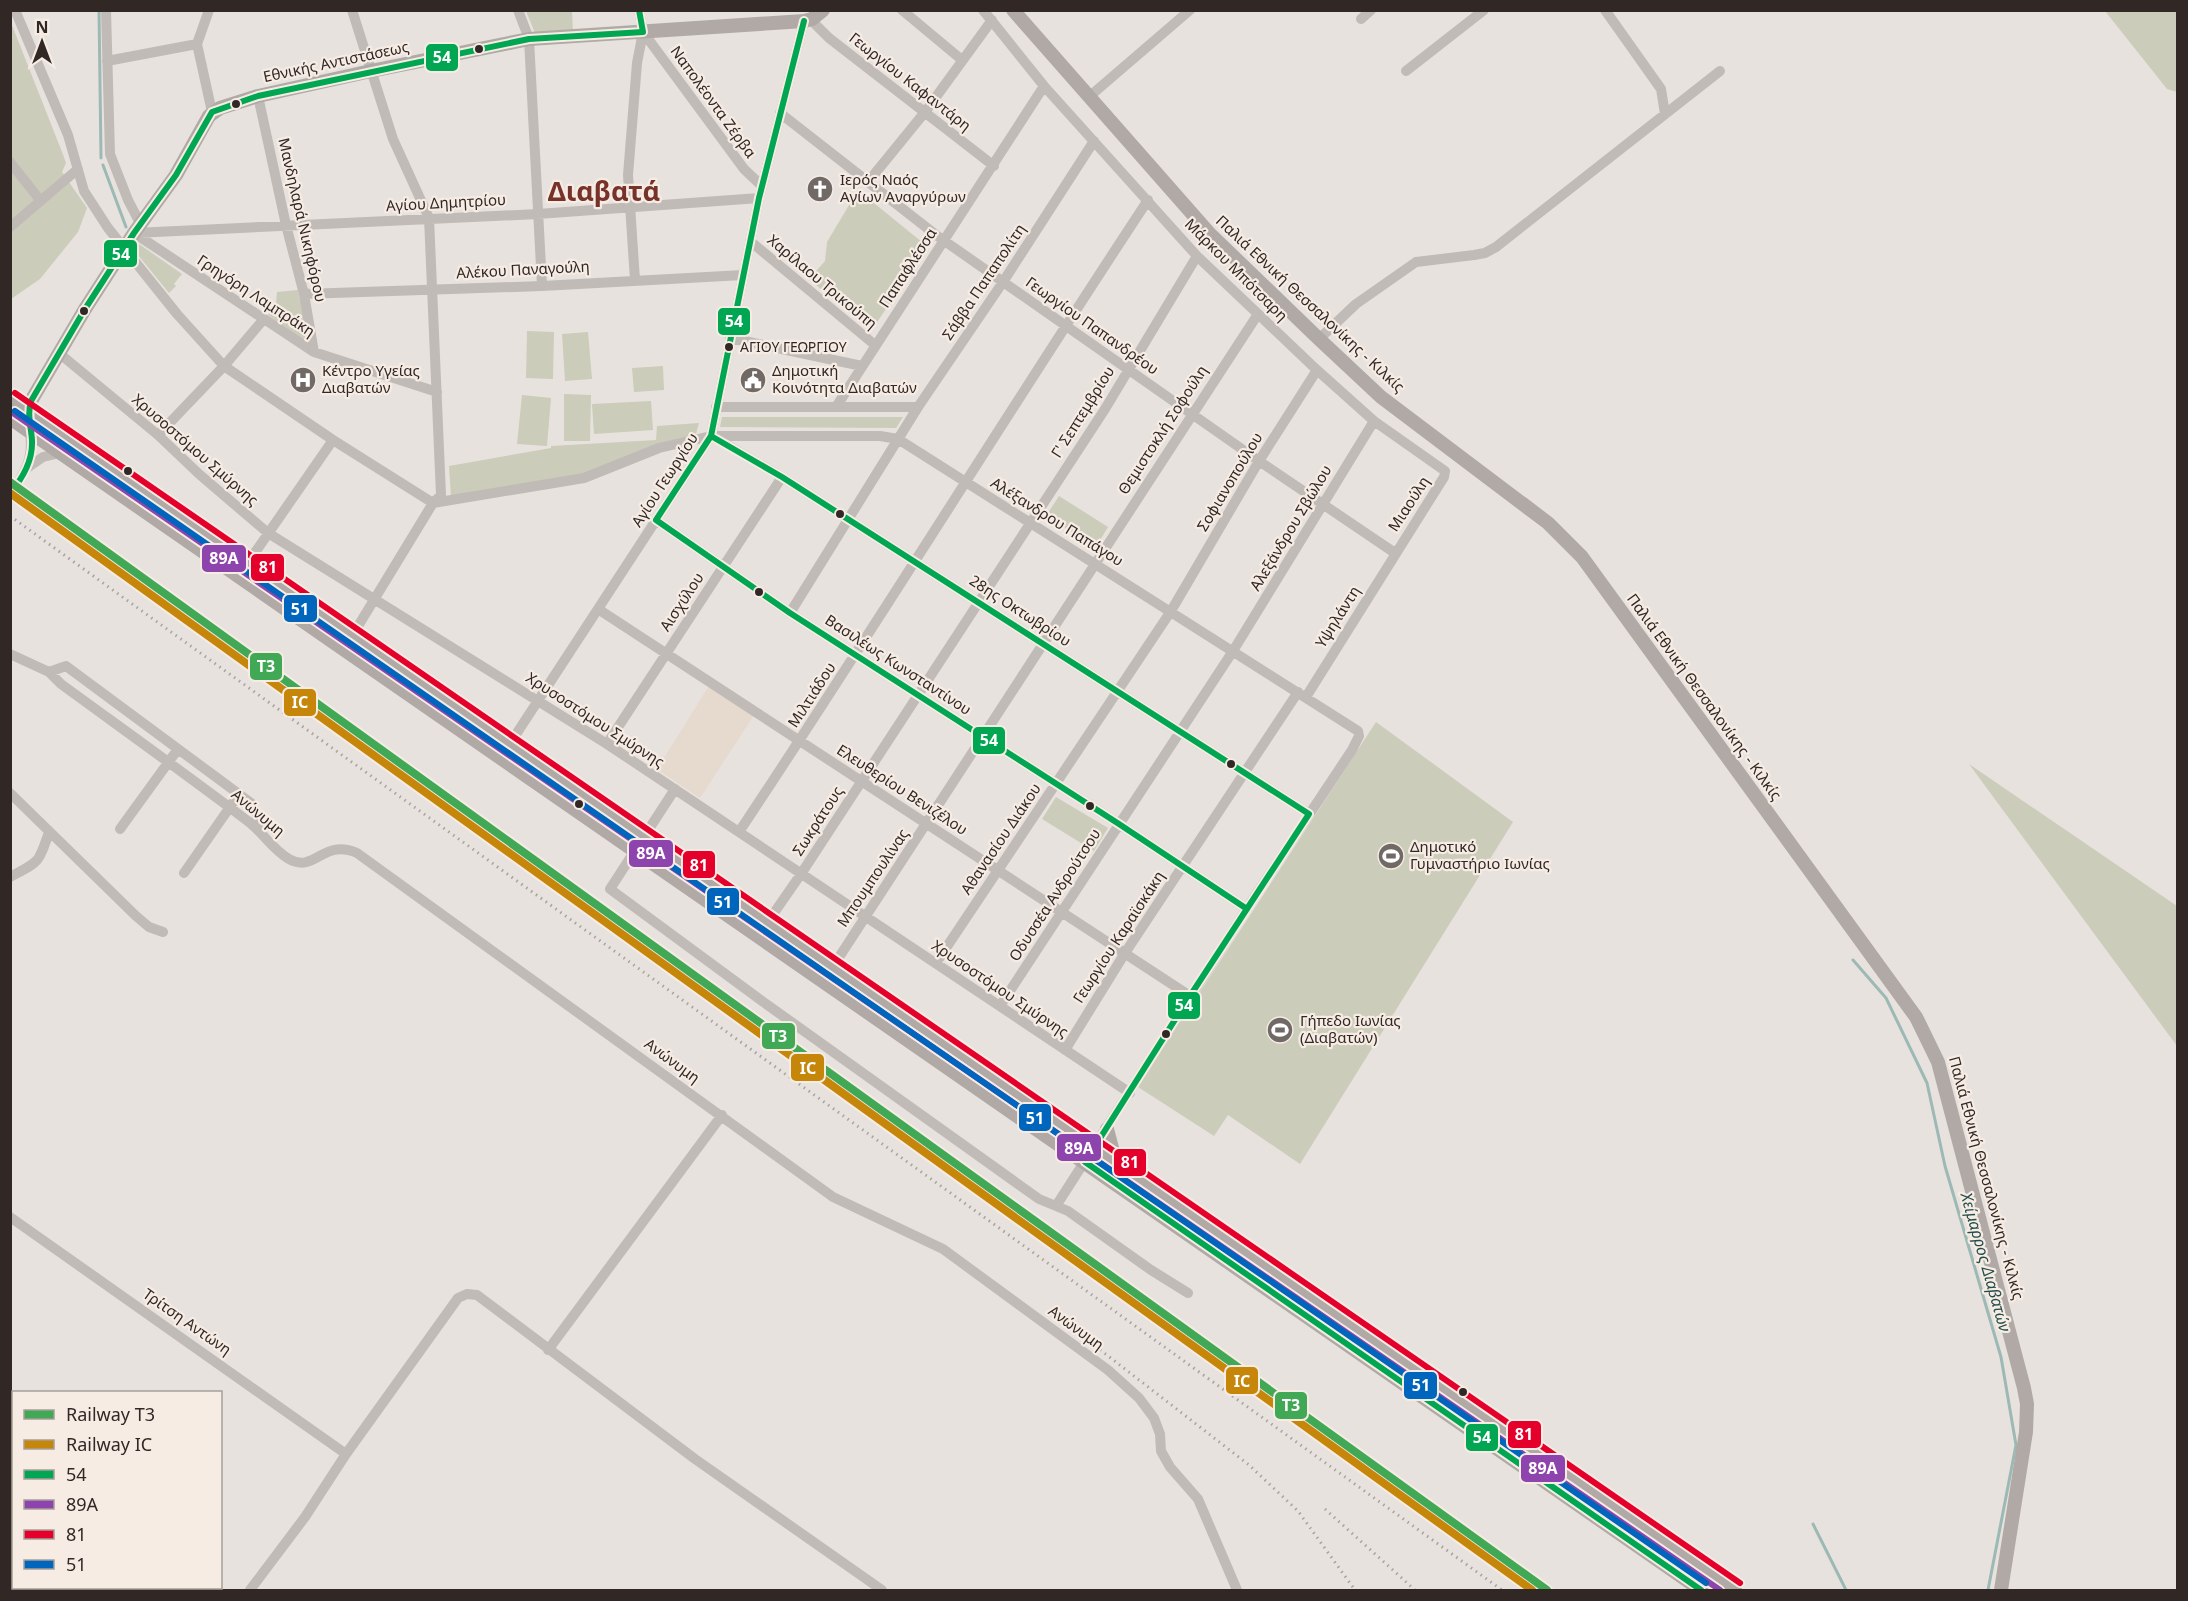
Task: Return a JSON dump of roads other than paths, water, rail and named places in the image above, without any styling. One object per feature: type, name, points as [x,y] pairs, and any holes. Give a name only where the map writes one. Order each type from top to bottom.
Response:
[{"type":"main road","points":[[807,20],[823,10]]},
{"type":"main road","name":"Παλιά Εθνική Θεσσαλονίκης - Κιλκίς","points":[[1014,10],[1210,234],[1319,339],[1381,397],[1548,524],[1582,557],[1882,969],[1923,1029],[1938,1062],[2025,1388],[2027,1411],[2025,1440],[2001,1590]]},
{"type":"main road","name":"Εθνικής Αντιστάσεως","points":[[212,112],[258,96],[371,70],[529,39],[807,20]]},
{"type":"main road","points":[[30,432],[27,412],[31,401],[123,248],[176,174],[212,112]]},
{"type":"main road","points":[[10,400],[1735,1590]]},
{"type":"main road","points":[[10,418],[1701,1590]]},
{"type":"main road","points":[[1107,1129],[1120,1166]]},
{"type":"street","points":[[15,10],[62,118],[82,187],[90,202],[123,248],[183,322],[224,366],[333,440],[433,503]]},
{"type":"street","points":[[106,10],[110,154],[137,229]]},
{"type":"street","points":[[209,10],[197,44],[212,112]]},
{"type":"street","points":[[352,10],[400,156],[429,218],[441,495],[433,503],[352,636]]},
{"type":"street","points":[[518,10],[529,39],[542,286]]},
{"type":"street","points":[[635,280],[628,175],[636,63],[643,32],[639,10]]},
{"type":"street","points":[[902,10],[962,60]]},
{"type":"street","name":"Μάρκου Μπότσαρη","points":[[983,10],[1044,86],[1197,256],[1374,421],[1445,471]]},
{"type":"street","points":[[1090,96],[1190,10]]},
{"type":"street","points":[[1361,19],[1371,10]]},
{"type":"street","points":[[1406,70],[1484,10]]},
{"type":"street","points":[[1605,10],[1662,89],[1665,114]]},
{"type":"street","name":"Γεωργίου Καφαντάρη","points":[[807,20],[994,166]]},
{"type":"street","name":"Αγίου Γεωργίου","points":[[509,745],[711,436],[759,198],[780,113],[807,20]]},
{"type":"street","points":[[868,182],[925,112],[992,20]]},
{"type":"street","name":"Ναπολέοντα Ζέρβα","points":[[643,32],[744,169],[762,186]]},
{"type":"street","points":[[107,61],[197,44]]},
{"type":"street","points":[[1319,339],[1356,304],[1416,262],[1474,255],[1496,248],[1720,71]]},
{"type":"street","name":"Παπαφλέσσα","points":[[836,407],[1044,86]]},
{"type":"street","name":"Μανδηλαρά Νικηφόρου","points":[[258,96],[286,225],[304,294],[314,352]]},
{"type":"street","name":"Γεωργίου Παπανδρέου","points":[[780,113],[944,241],[1395,553]]},
{"type":"street","name":"Σάββα Παπαπολίτη","points":[[790,612],[918,407],[1003,282],[1094,141]]},
{"type":"street","points":[[10,162],[40,200]]},
{"type":"street","points":[[10,227],[78,169]]},
{"type":"street","name":"Αγίου Δημητρίου","points":[[137,229],[286,225],[538,213],[759,198]]},
{"type":"street","name":"Μιλτιάδου","points":[[739,832],[856,655],[1148,200]]},
{"type":"street","name":"Γρηγόρη Λαμπράκη","points":[[137,229],[263,320],[314,352],[437,392]]},
{"type":"street","name":"Χαρίλαου Τρικούπη","points":[[750,241],[875,345]]},
{"type":"street","name":"Γ' Σεπτεμβρίου","points":[[1029,522],[1104,409],[1197,256]]},
{"type":"street","name":"Αλέκου Παναγούλη","points":[[304,294],[542,286],[743,275]]},
{"type":"street","name":"Θεμιστοκλή Σοφούλη","points":[[1094,563],[1258,314]]},
{"type":"street","points":[[158,435],[224,366],[263,320]]},
{"type":"street","points":[[730,338],[862,366]]},
{"type":"street","name":"Χρυσοστόμου Σμύρνης","points":[[60,354],[158,435],[199,474],[268,533],[607,744],[1130,1093]]},
{"type":"street","name":"Σοφιανοπούλου","points":[[1171,611],[1317,370]]},
{"type":"street","points":[[716,407],[918,407]]},
{"type":"street","name":"Αλεξάνδρου Σβώλου","points":[[1233,651],[1374,421]]},
{"type":"street","points":[[10,494],[27,468],[32,450],[30,432]]},
{"type":"street","name":"Αλέξανδρου Παπάγου","points":[[433,503],[584,478],[659,448],[711,436],[880,436],[898,439],[1358,731],[1359,736],[1352,750],[1310,814]]},
{"type":"street","name":"28ης Οκτωβρίου","points":[[711,436],[849,519],[1310,814]]},
{"type":"street","points":[[248,564],[333,440]]},
{"type":"street","points":[[27,468],[43,457],[60,453]]},
{"type":"street","name":"Μιαούλη","points":[[1395,553],[1444,477],[1445,471]]},
{"type":"street","name":"Αισχύλου","points":[[607,744],[782,477]]},
{"type":"street","name":"Βασιλέως Κωνσταντίνου","points":[[656,520],[790,612],[1119,824],[1246,909]]},
{"type":"street","name":"Σωκράτους","points":[[767,923],[862,781],[1029,522]]},
{"type":"street","name":"Υψηλάντη","points":[[1302,694],[1395,553]]},
{"type":"street","name":"Μπουμπουλίνας","points":[[831,968],[927,824],[1094,563]]},
{"type":"street","name":"Ελευθερίου Βενιζέλου","points":[[598,609],[1190,996]]},
{"type":"street","name":"Αθανασίου Διάκου","points":[[936,963],[1171,611]]},
{"type":"street","name":"Οδυσσέα Ανδρούτσου","points":[[1000,1006],[1182,732],[1233,651]]},
{"type":"street","name":"Ανώνυμη","points":[[10,654],[49,672],[61,684],[258,830],[288,858],[300,864],[330,849],[341,848],[357,853],[833,1197],[944,1249],[1108,1370],[1139,1398],[1154,1418],[1160,1434],[1161,1450],[1170,1467],[1198,1499],[1237,1590]]},
{"type":"street","points":[[49,672],[66,666],[251,803],[257,814],[258,830]]},
{"type":"street","name":"Γεωργίου Καραϊσκάκη","points":[[1065,1050],[1125,953],[1244,771],[1302,694]]},
{"type":"street","points":[[120,829],[178,749]]},
{"type":"street","points":[[675,789],[610,889],[762,1001],[1040,1199],[1068,1211],[1151,1270],[1188,1293]]},
{"type":"street","points":[[10,793],[136,916],[149,927],[163,932]]},
{"type":"street","points":[[184,873],[239,794]]},
{"type":"street","points":[[1056,1206],[1246,909],[1310,814]]},
{"type":"street","points":[[10,877],[39,859],[45,850],[50,832]]},
{"type":"street","points":[[548,1350],[722,1116]]},
{"type":"street","name":"Τρίτση Αντώνη","points":[[10,1217],[346,1454]]},
{"type":"street","points":[[250,1590],[305,1517],[346,1454],[458,1298],[467,1294],[477,1295],[695,1459],[882,1590]]},
{"type":"waterway","points":[[99,10],[101,158]]},
{"type":"waterway","name":"Χείμαρρος Διαβατών","points":[[103,165],[126,227]]},
{"type":"waterway","name":"Χείμαρρος Διαβατών","points":[[1853,960],[1886,998],[1927,1083],[1945,1166],[2001,1357],[2016,1445],[1988,1590]]},
{"type":"waterway","name":"Χείμαρρος Διαβατών","points":[[1813,1524],[1846,1590]]},
{"type":"railway","points":[[10,516],[1502,1590]]},
{"type":"railway","points":[[1081,1335],[1249,1465],[1298,1511],[1355,1590]]},
{"type":"railway","points":[[1325,1509],[1415,1590]]},
{"type":"rail line","name":"T3","points":[[10,482],[1547,1590]]},
{"type":"rail line","name":"IC","points":[[10,493],[1532,1590]]},
{"type":"place","name":"Ιερός Ναός Αγίων Αναργύρων","points":[[820,189]]},
{"type":"place","name":"ΑΓΙΟΥ ΓΕΩΡΓΙΟΥ","points":[[729,347]]},
{"type":"place","name":"Κέντρο Υγείας Διαβατών","points":[[303,380]]},
{"type":"place","name":"Δημοτική Κοινότητα Διαβατών","points":[[753,380]]},
{"type":"place","name":"Δημοτικό Γυμναστήριο Ιωνίας","points":[[1391,856]]},
{"type":"place","name":"Γήπεδο Ιωνίας (Διαβατών)","points":[[1280,1030]]},
{"type":"district","name":"Διαβατά","points":[[604,192]]}]
